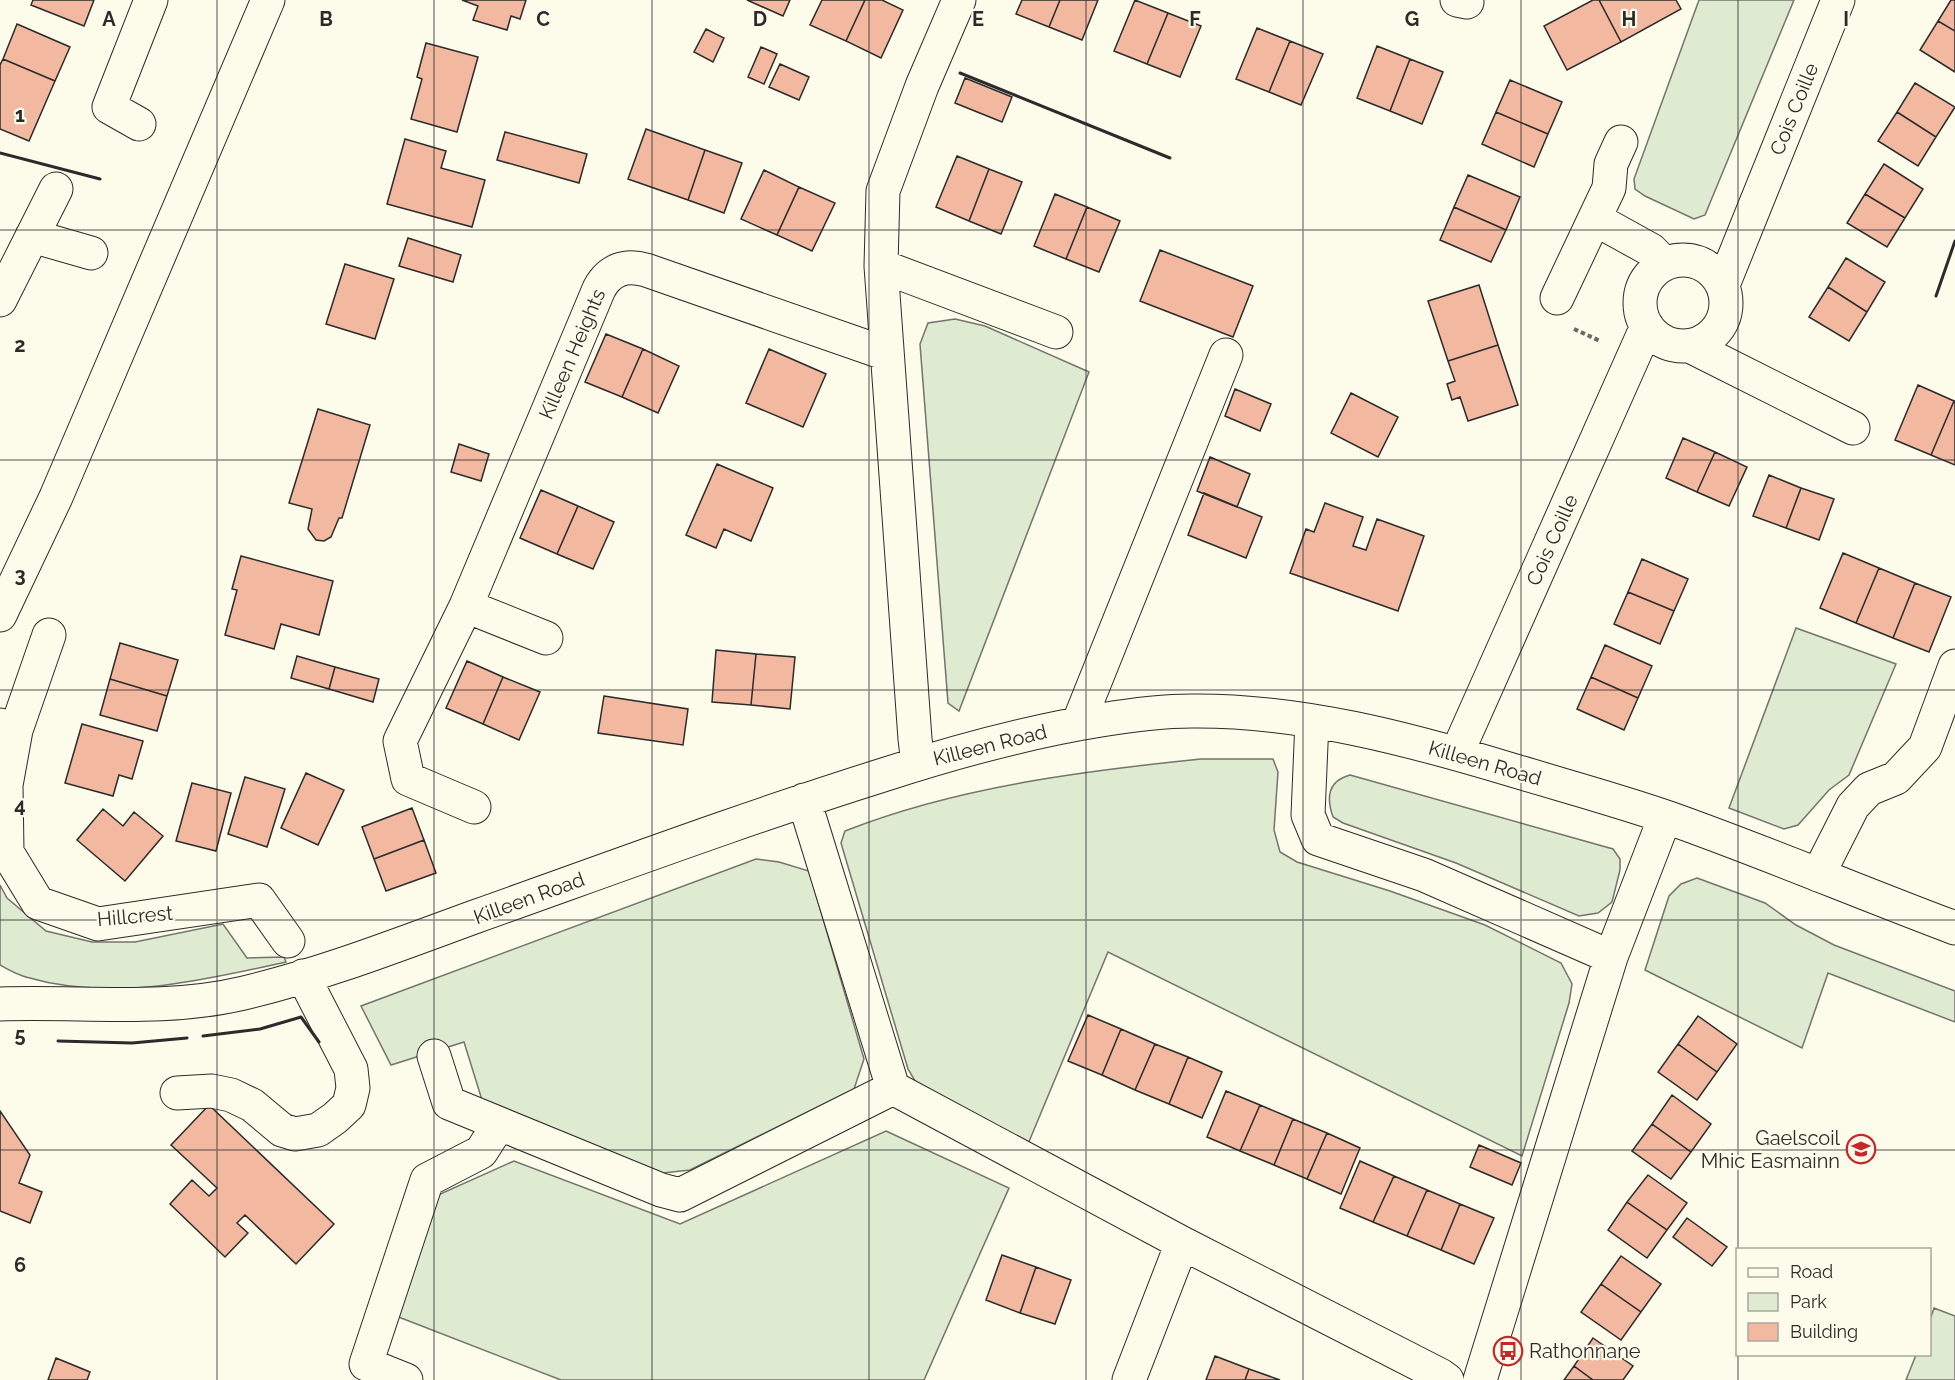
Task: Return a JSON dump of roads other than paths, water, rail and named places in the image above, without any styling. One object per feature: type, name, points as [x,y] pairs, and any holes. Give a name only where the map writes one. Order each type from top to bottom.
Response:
[{"type":"street","points":[[139,124],[109,107],[151,0]]},
{"type":"street","points":[[0,615],[56,497],[268,0]]},
{"type":"street","points":[[918,764],[887,354],[882,266],[883,191],[922,86],[958,0]]},
{"type":"street","name":"Cois Coille","points":[[1723,285],[1838,0]]},
{"type":"street","points":[[1557,298],[1609,188],[1611,164],[1622,142]]},
{"type":"street","points":[[0,300],[56,189]]},
{"type":"street","points":[[1595,219],[1651,250],[1665,264]]},
{"type":"street","points":[[32,236],[91,253]]},
{"type":"street","points":[[1691,261],[1704,265],[1723,285],[1726,304],[1721,323],[1714,334],[1703,341],[1690,346],[1678,346],[1655,335],[1647,326],[1641,312],[1640,298],[1644,284],[1653,272],[1665,264],[1691,261]]},
{"type":"street","points":[[882,266],[1056,332]]},
{"type":"street","name":"Killeen Heights","points":[[474,807],[408,779],[400,741],[466,606],[599,289],[609,274],[626,267],[646,270],[887,354]]},
{"type":"street","name":"Cois Coille","points":[[1457,753],[1647,326]]},
{"type":"street","points":[[1690,346],[1853,428]]},
{"type":"street","points":[[1078,724],[1226,355]]},
{"type":"street","points":[[466,606],[546,638]]},
{"type":"street","name":"Hillcrest","points":[[49,635],[8,728],[7,852],[38,903],[98,924],[259,900],[288,941]]},
{"type":"street","points":[[1818,875],[1853,806],[1869,789],[1896,778],[1925,747],[1955,666]]},
{"type":"street","name":"Killeen Road","points":[[15,1003],[103,1005],[185,1003],[243,993],[336,966],[804,800],[918,764],[1006,739],[1078,724],[1149,713],[1195,711],[1256,713],[1312,721],[1371,732],[1457,753],[1665,817],[1955,928]]},
{"type":"street","points":[[1312,721],[1308,815],[1318,839],[1424,875],[1611,957]]},
{"type":"street","points":[[804,800],[893,1088],[1182,1243],[1447,1380]]},
{"type":"street","points":[[1480,1380],[1611,957],[1665,817]]},
{"type":"street","points":[[177,1093],[212,1092],[231,1095],[252,1105],[282,1130],[295,1134],[318,1130],[349,1105],[353,1088],[351,1069],[303,976]]},
{"type":"street","points":[[0,987],[15,1003]]},
{"type":"street","points":[[434,1056],[449,1103],[661,1190],[680,1195],[893,1088]]},
{"type":"street","points":[[406,1380],[366,1364],[427,1180],[481,1152],[499,1124]]},
{"type":"street","points":[[1129,1380],[1182,1243]]},
{"type":"place","name":"Gaelscoil Mhic Easmainn","points":[[1861,1149]]},
{"type":"place","name":"Rathonnane","points":[[1508,1351]]}]
